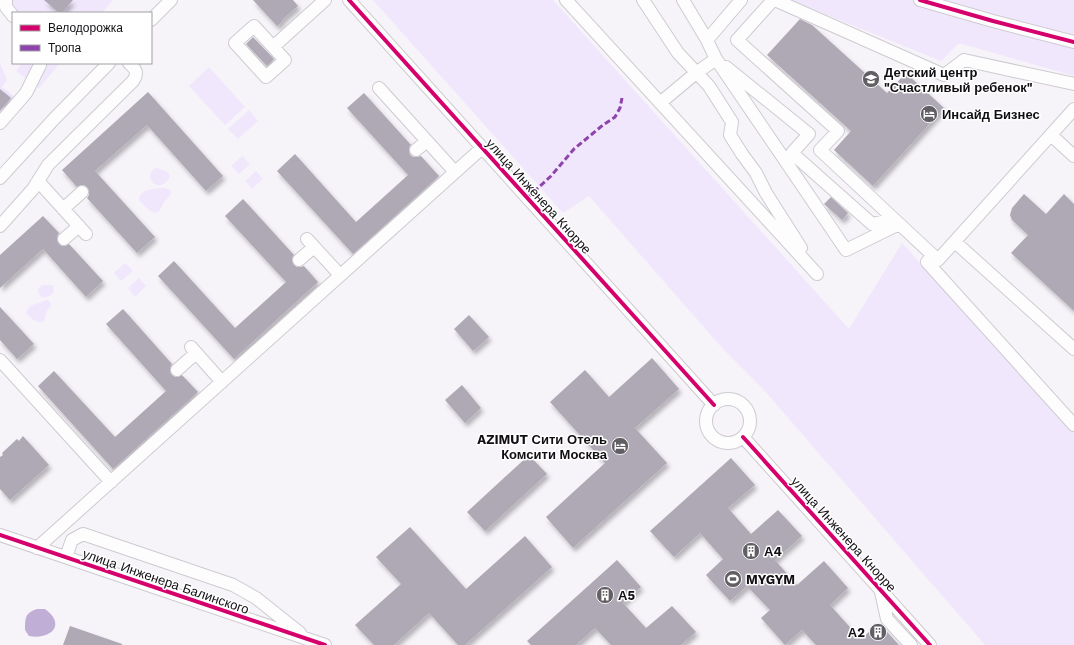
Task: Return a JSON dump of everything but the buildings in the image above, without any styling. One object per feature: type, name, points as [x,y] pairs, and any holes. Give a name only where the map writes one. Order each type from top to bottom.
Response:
[{"type":"street","points":[[6,0],[6,8],[12,15]]},
{"type":"street","points":[[152,19],[171,0]]},
{"type":"street","points":[[273,47],[325,0]]},
{"type":"street","name":"улица Инженера Кнорре","points":[[349,0],[714,405]]},
{"type":"street","points":[[566,0],[817,274],[766,193],[756,173],[730,135],[732,122],[709,86],[678,53],[643,0]]},
{"type":"street","points":[[683,0],[707,40],[716,59],[846,250],[897,221]]},
{"type":"street","points":[[707,40],[741,0]]},
{"type":"street","points":[[1074,84],[964,60],[944,75],[774,0],[737,40],[838,131],[820,150],[938,260],[1074,109]]},
{"type":"street","points":[[920,0],[1074,42]]},
{"type":"street","points":[[660,103],[696,73],[716,59]]},
{"type":"street","points":[[716,59],[809,134],[792,153]]},
{"type":"street","points":[[0,123],[26,93],[40,64]]},
{"type":"street","points":[[0,178],[54,119],[108,64]]},
{"type":"street","points":[[0,226],[33,189],[48,165],[136,77],[137,73],[130,64]]},
{"type":"street","points":[[379,88],[455,172]]},
{"type":"street","points":[[751,110],[792,153],[872,224],[897,221]]},
{"type":"street","points":[[1051,135],[1074,156]]},
{"type":"street","points":[[416,150],[427,141]]},
{"type":"street","points":[[37,548],[482,148]]},
{"type":"street","points":[[38,181],[83,230],[64,239]]},
{"type":"street","points":[[63,209],[82,192]]},
{"type":"street","points":[[955,242],[1074,349]]},
{"type":"street","points":[[299,260],[311,243],[340,275]]},
{"type":"street","points":[[933,256],[927,262],[1074,426]]},
{"type":"street","points":[[177,370],[193,350],[222,382]]},
{"type":"street","points":[[0,360],[111,482]]},
{"type":"street","points":[[725,400],[732,400],[744,406],[750,418],[750,425],[743,437],[730,443],[715,439],[710,434],[706,419],[708,412],[714,405],[725,400]]},
{"type":"street","name":"улица Инженера Кнорре","points":[[743,437],[930,645]]},
{"type":"street","points":[[66,557],[72,540],[83,534],[233,585],[256,598],[307,639]]},
{"type":"street","name":"улица Инженера Балинского","points":[[0,535],[325,645]]},
{"type":"street","points":[[880,590],[887,619],[911,645]]},
{"type":"shaded area","points":[[0,0],[113,0],[103,12],[12,12],[12,24],[0,10]]},
{"type":"shaded area","points":[[373,0],[553,0],[849,329],[902,243],[1074,433],[1074,645],[985,645],[764,390],[723,349],[589,196],[563,213]]},
{"type":"shaded area","points":[[790,0],[1074,0],[1074,76],[959,43],[941,61]]},
{"type":"shaded area","points":[[0,63],[7,80],[2,87],[15,97],[0,115]]},
{"type":"shaded area","points":[[21,64],[59,64],[39,88],[16,71]]},
{"type":"shaded area","points":[[209,67],[245,107],[225,125],[189,86]]},
{"type":"shaded area","points":[[249,110],[258,121],[238,139],[228,129]]},
{"type":"shaded area","points":[[242,156],[250,164],[239,174],[231,166]]},
{"type":"shaded area","points":[[156,168],[167,172],[170,176],[169,179],[162,185],[154,184],[150,178],[150,174]]},
{"type":"shaded area","points":[[256,171],[263,179],[252,189],[245,181]]},
{"type":"shaded area","points":[[164,188],[170,190],[171,193],[160,210],[157,212],[148,209],[139,200],[142,193],[145,191]]},
{"type":"shaded area","points":[[125,263],[133,271],[121,281],[114,273]]},
{"type":"shaded area","points":[[139,278],[146,286],[135,297],[128,288]]},
{"type":"shaded area","points":[[42,285],[53,286],[54,291],[51,295],[42,297],[39,295],[38,289]]},
{"type":"shaded area","points":[[48,300],[51,305],[46,312],[43,322],[36,321],[31,318],[26,312],[30,306]]},
{"type":"shaded area","points":[[37,609],[45,609],[55,621],[55,626],[53,630],[43,636],[29,636],[25,630],[26,616],[30,612]]},
{"type":"marked path","points":[[527,198],[551,176],[574,149],[615,117],[620,108],[622,98]]},
{"type":"cycle path","points":[[349,0],[714,405]]},
{"type":"cycle path","points":[[920,0],[1074,42]]},
{"type":"cycle path","points":[[743,437],[930,645]]},
{"type":"cycle path","points":[[0,535],[325,645]]},
{"type":"place","name":"Детский центр \"Счастливый ребенок\"","points":[[871,79]]},
{"type":"place","name":"Инсайд Бизнес","points":[[929,114]]},
{"type":"place","name":"AZIMUT Сити Отель Комсити Москва","points":[[620,446]]},
{"type":"place","name":"А4","points":[[751,551]]},
{"type":"place","name":"MYGYM","points":[[733,579]]},
{"type":"place","name":"А5","points":[[605,595]]},
{"type":"place","name":"А2","points":[[878,632]]}]
